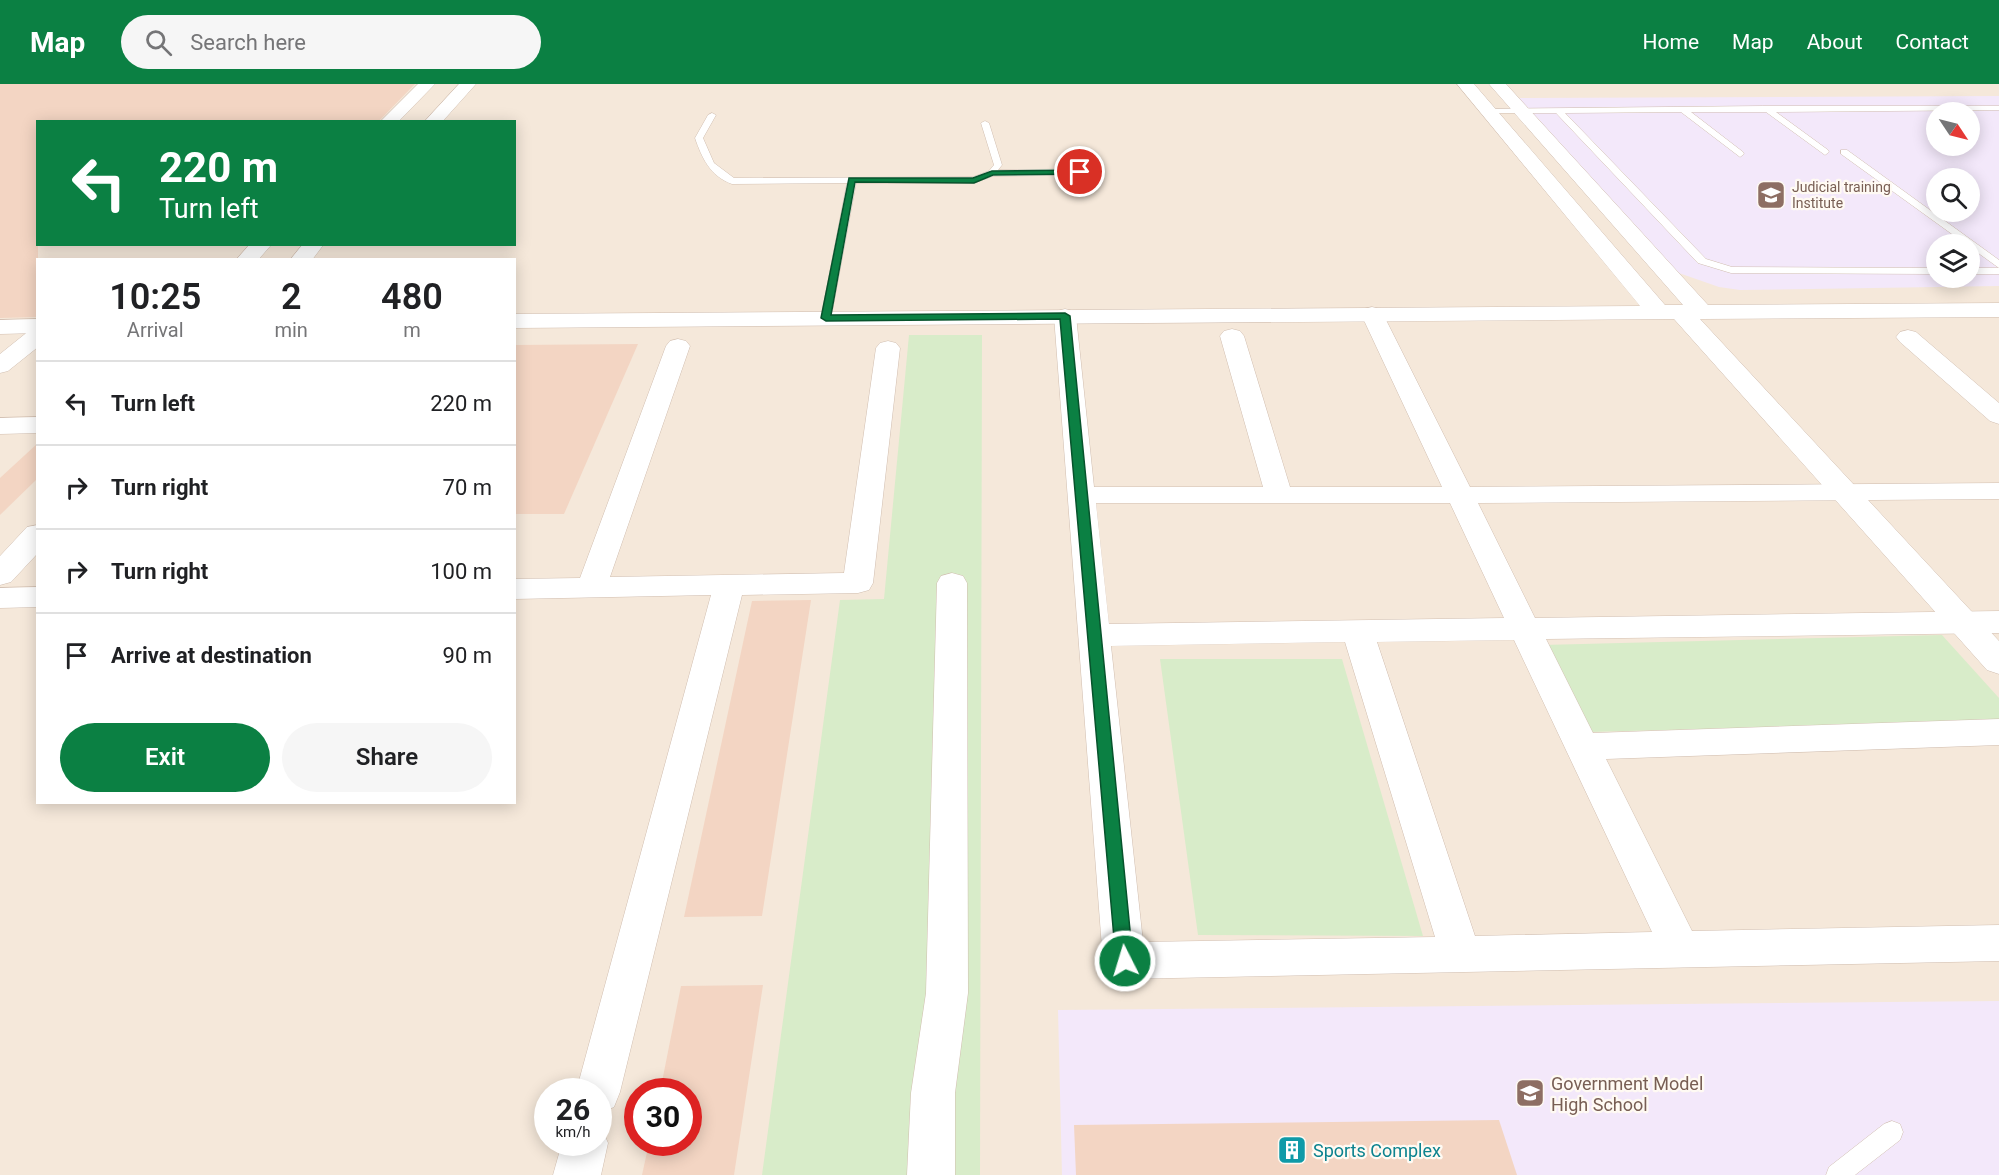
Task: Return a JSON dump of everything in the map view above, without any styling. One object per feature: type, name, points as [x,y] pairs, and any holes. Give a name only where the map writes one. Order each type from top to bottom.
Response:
[{"type":"street","points":[[390,120],[427,84]]},
{"type":"street","points":[[434,120],[468,84]]},
{"type":"street","points":[[1465,84],[1487,111],[1680,312],[1999,662]]},
{"type":"street","points":[[1497,84],[1521,110],[1680,312]]},
{"type":"street","points":[[248,258],[260,246]]},
{"type":"street","points":[[302,258],[312,246]]},
{"type":"street","points":[[516,321],[1999,310]]},
{"type":"street","points":[[1372,314],[1680,949]]},
{"type":"street","points":[[1065,316],[1125,961],[1999,943]]},
{"type":"street","points":[[0,327],[36,326]]},
{"type":"street","points":[[1232,336],[1279,495]]},
{"type":"street","points":[[0,366],[36,337]]},
{"type":"street","points":[[1908,337],[1999,416]]},
{"type":"street","points":[[591,588],[678,346]]},
{"type":"street","points":[[516,589],[858,583],[888,348]]},
{"type":"street","points":[[0,426],[36,425]]},
{"type":"street","points":[[1082,495],[1847,494],[1999,491]]},
{"type":"street","points":[[0,575],[36,536]]},
{"type":"street","points":[[930,1175],[933,1093],[947,993],[952,583]]},
{"type":"street","points":[[602,1078],[729,586]]},
{"type":"street","points":[[0,598],[36,597]]},
{"type":"street","points":[[1094,635],[1999,622]]},
{"type":"street","points":[[1358,632],[1461,954]]},
{"type":"street","points":[[1582,747],[1999,732]]},
{"type":"street","points":[[577,1175],[582,1156]]},
{"type":"lane","points":[[1767,108],[1825,152]]},
{"type":"lane","points":[[1487,111],[1999,108]]},
{"type":"lane","points":[[1682,109],[1740,154]]},
{"type":"lane","points":[[1559,111],[1702,261],[1715,267],[1731,270],[1926,271]]},
{"type":"lane","points":[[712,115],[699,138],[708,164],[732,181],[974,180],[992,173],[1080,172]]},
{"type":"lane","points":[[986,123],[998,165],[992,173]]},
{"type":"lane","points":[[1844,152],[1999,265]]},
{"type":"lane","points":[[826,318],[852,180]]},
{"type":"lane","points":[[1980,271],[1999,271]]},
{"type":"lane","points":[[1987,271],[1999,279]]},
{"type":"lane","points":[[1837,1175],[1892,1132]]},
{"type":"shaded area","points":[[0,84],[1999,84],[1999,1175],[0,1175]]},
{"type":"shaded area","name":"Judicial training Institute","points":[[1999,96],[1999,286],[1980,286],[1980,234],[1926,234],[1926,287],[1740,290],[1719,287],[1676,272],[1518,98]]},
{"type":"shaded area","name":"Government Model High School","points":[[1999,1001],[1999,1175],[1062,1175],[1058,1010]]},
{"type":"green space","points":[[909,335],[982,335],[980,1175],[762,1175],[840,600],[884,599]]},
{"type":"green space","points":[[1942,635],[1999,698],[1999,721],[1589,732],[1542,645]]},
{"type":"green space","points":[[1160,659],[1342,659],[1423,936],[1198,935]]},
{"type":"building","points":[[0,84],[415,84],[380,120],[36,120],[36,246],[38,246],[38,258],[36,258],[36,317],[0,318]]},
{"type":"building","points":[[638,344],[564,514],[516,514],[516,345]]},
{"type":"building","points":[[36,445],[36,480],[0,515],[0,478]]},
{"type":"building","points":[[811,600],[762,916],[684,917],[752,601]]},
{"type":"building","points":[[763,985],[734,1175],[642,1175],[646,1156],[702,1156],[702,1078],[663,1078],[681,986]]},
{"type":"building","name":"Sports Complex","points":[[1499,1120],[1517,1175],[1076,1175],[1074,1125]]},
{"type":"place","name":"Judicial training Institute","points":[[1771,195]]},
{"type":"place","name":"Government Model High School","points":[[1530,1093]]},
{"type":"place","name":"Sports Complex","points":[[1292,1150]]},
{"type":"route","points":[[1080,172],[992,173],[974,180],[852,180],[826,318],[1065,316],[1125,961]]}]
